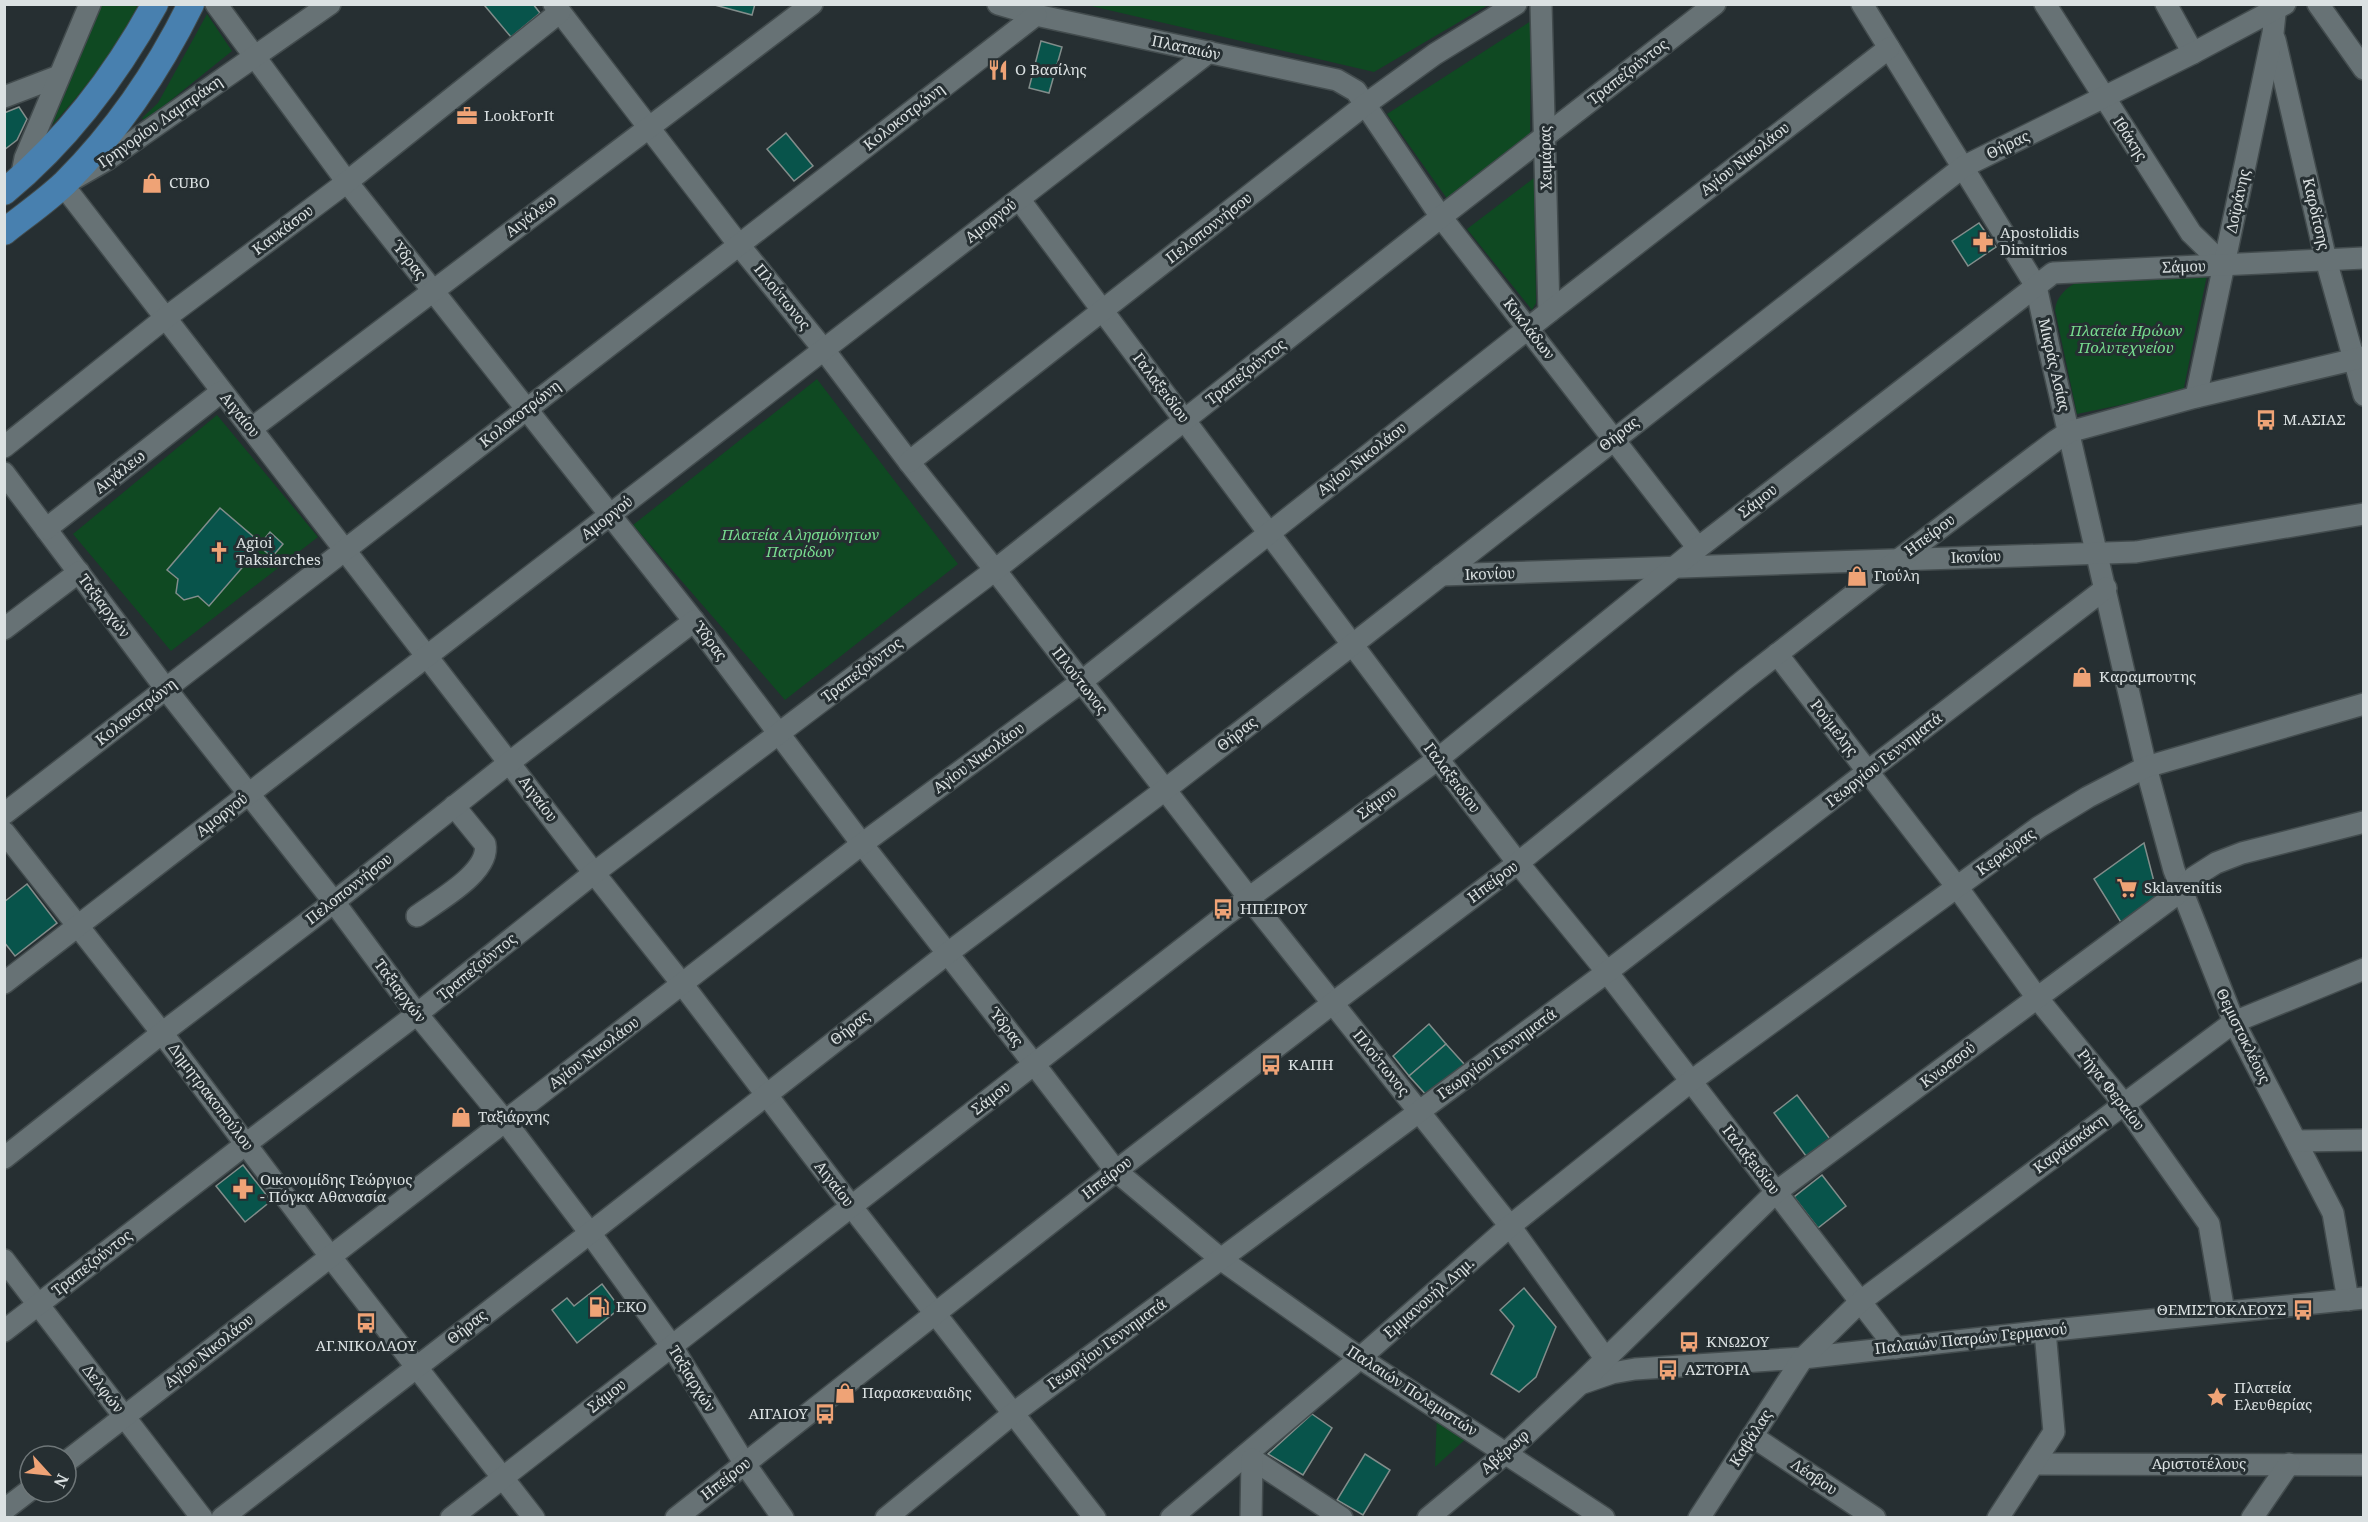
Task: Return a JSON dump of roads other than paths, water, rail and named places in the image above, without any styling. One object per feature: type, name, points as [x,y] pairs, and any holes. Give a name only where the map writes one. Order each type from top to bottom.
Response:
[{"type":"main road","points":[[13,185],[48,152],[114,73],[155,4]]},
{"type":"main road","name":"Γρηγορίου Λαμπράκη","points":[[4,232],[63,185],[116,126],[135,101],[178,31],[190,4]]},
{"type":"street","points":[[13,185],[90,4]]},
{"type":"street","name":"Ύδρας","points":[[216,4],[347,182],[694,621],[862,844],[1116,1171],[1222,1260]]},
{"type":"street","name":"Γρηγορίου Λαμπράκη","points":[[63,185],[108,159],[330,4]]},
{"type":"street","name":"Αιγάλεω","points":[[251,429],[812,4]]},
{"type":"street","name":"Πλαταιών","points":[[998,4],[1036,15],[1337,80],[1356,91],[1366,104]]},
{"type":"street","name":"Πελοποννήσου","points":[[909,462],[1366,104],[1435,54],[1516,4]]},
{"type":"street","name":"Χειμάρας","points":[[1541,4],[1549,312]]},
{"type":"street","name":"Τραπεζούντος","points":[[4,1330],[417,1014],[594,873],[995,570],[1441,217],[1715,4]]},
{"type":"street","name":"Μικράς Ασίας","points":[[1862,4],[2036,286],[2146,767]]},
{"type":"street","name":"Ιθάκης","points":[[2045,4],[2191,233],[2225,266]]},
{"type":"street","points":[[2166,4],[2193,53]]},
{"type":"street","points":[[2318,4],[2364,69]]},
{"type":"street","name":"Θήρας","points":[[222,1518],[948,952],[1166,789],[1352,645],[1963,167],[2193,53],[2279,6]]},
{"type":"street","name":"Δοϊράνης","points":[[2196,397],[2279,6]]},
{"type":"street","name":"Πλούτωνος","points":[[557,8],[1249,898],[1510,1226],[1605,1358]]},
{"type":"street","name":"Καυκάσου","points":[[4,447],[165,319],[347,182],[557,8]]},
{"type":"street","name":"Κολοκοτρώνη","points":[[4,813],[1036,15]]},
{"type":"street","name":"Καρδίτσης","points":[[2273,33],[2326,260],[2358,358],[2364,395]]},
{"type":"street","name":"Αγίου Νικολάου","points":[[78,1453],[862,844],[1081,682],[1528,328],[1889,48]]},
{"type":"street","name":"Αμοργού","points":[[4,984],[1209,52]]},
{"type":"street","points":[[4,97],[59,76]]},
{"type":"street","name":"Κυκλάδων","points":[[1366,104],[1441,217],[1698,548]]},
{"type":"street","name":"Αιγαίου","points":[[63,185],[221,392],[683,985],[851,1206],[1015,1412],[1095,1518]]},
{"type":"street","name":"Γαλαξειδίου","points":[[1019,199],[1438,759],[1518,863],[1607,972],[1896,1348]]},
{"type":"street","name":"Σάμου","points":[[451,1518],[670,1345],[1249,898],[1438,759],[1698,548],[2053,273],[2364,258]]},
{"type":"street","name":"Ηπείρου","points":[[676,1518],[1116,1171],[1518,863],[1777,654],[2055,441],[2070,432],[2196,397],[2358,358]]},
{"type":"street","name":"Αιγάλεω","points":[[46,529],[221,392]]},
{"type":"street","name":"Ταξιαρχών","points":[[4,473],[166,688],[334,902],[417,1014],[505,1121],[590,1233],[670,1345],[744,1464],[783,1518]]},
{"type":"street","name":"Ικονίου","points":[[1441,575],[2136,552],[2364,514]]},
{"type":"street","points":[[4,629],[79,572]]},
{"type":"street","name":"Γεωργίου Γεννηματά","points":[[886,1518],[1015,1412],[1607,972],[2106,588]]},
{"type":"street","name":"Πελοποννήσου","points":[[4,1158],[694,621]]},
{"type":"street","name":"Ρούμελης","points":[[1777,654],[1957,887]]},
{"type":"street","name":"Κερκύρας","points":[[1690,1082],[2039,827],[2088,797],[2146,767],[2364,705]]},
{"type":"street","name":"Θεμιστοκλέους","points":[[2146,767],[2181,891],[2234,1022],[2333,1213],[2356,1299]]},
{"type":"street","points":[[417,916],[475,873],[487,850],[485,844],[454,806]]},
{"type":"street","name":"Κνωσσού","points":[[1580,1384],[1776,1192],[2038,999],[2181,891],[2194,877],[2216,863],[2242,853],[2364,822]]},
{"type":"street","name":"Δημητρακοπούλου","points":[[4,832],[162,1033],[330,1256],[534,1518]]},
{"type":"street","name":"Ρήγα Φεραίου","points":[[1957,887],[2038,999],[2124,1104],[2209,1224],[2224,1312]]},
{"type":"street","name":"Καραϊσκάκη","points":[[1803,1358],[1861,1301],[2234,1022],[2364,969]]},
{"type":"street","name":"Εμμανουήλ Δημ.","points":[[1171,1518],[1249,1457],[1510,1226],[1690,1082]]},
{"type":"street","points":[[2296,1141],[2364,1140]]},
{"type":"street","name":"Δελφών","points":[[4,1260],[202,1518]]},
{"type":"street","name":"Παλαιών Πολεμιστών","points":[[1222,1260],[1360,1358],[1507,1452],[1604,1518]]},
{"type":"street","name":"Παλαιών Πατρών Γερμανού","points":[[1580,1384],[1612,1373],[1635,1369],[1803,1358],[2045,1330],[2356,1299]]},
{"type":"street","points":[[1998,1518],[2054,1432],[2045,1330]]},
{"type":"street","name":"Καβάλας","points":[[1700,1518],[1803,1358]]},
{"type":"street","name":"Αβέρωφ","points":[[1428,1518],[1446,1510],[1580,1384]]},
{"type":"street","name":"Λέσβου","points":[[1752,1436],[1875,1518]]},
{"type":"street","points":[[1249,1457],[1251,1518]]},
{"type":"street","points":[[1249,1457],[1342,1518]]},
{"type":"street","name":"Αριστοτέλους","points":[[2035,1464],[2364,1465]]},
{"type":"street","points":[[2252,1518],[2289,1464]]},
{"type":"street","points":[[4,1510],[18,1499]]},
{"type":"place","name":"Ο Βασίλης","points":[[998,70]]},
{"type":"place","name":"LookForIt","points":[[467,116]]},
{"type":"place","name":"CUBO","points":[[152,183]]},
{"type":"place","name":"Apostolidis Dimitrios","points":[[1983,242]]},
{"type":"place","name":"Μ.ΑΣΙΑΣ","points":[[2266,420]]},
{"type":"place","name":"Agioi Taksiarches","points":[[219,552]]},
{"type":"place","name":"Γιούλη","points":[[1857,576]]},
{"type":"place","name":"Καραμπουτης","points":[[2082,677]]},
{"type":"place","name":"Sklavenitis","points":[[2127,888]]},
{"type":"place","name":"ΗΠΕΙΡΟΥ","points":[[1223,909]]},
{"type":"place","name":"ΚΑΠΗ","points":[[1271,1065]]},
{"type":"place","name":"Ταξιάρχης","points":[[461,1117]]},
{"type":"place","name":"Οικονομίδης Γεώργιος - Πόγκα Αθανασία","points":[[243,1189]]},
{"type":"place","name":"EKO","points":[[599,1307]]},
{"type":"place","name":"ΘΕΜΙΣΤΟΚΛΕΟΥΣ","points":[[2303,1310]]},
{"type":"place","name":"ΑΓ.ΝΙΚΟΛΑΟΥ","points":[[366,1323]]},
{"type":"place","name":"ΚΝΩΣΟΥ","points":[[1689,1342]]},
{"type":"place","name":"ΑΣΤΟΡΙΑ","points":[[1668,1370]]},
{"type":"place","name":"Παρασκευαιδης","points":[[845,1393]]},
{"type":"place","name":"Πλατεία Ελευθερίας","points":[[2217,1397]]},
{"type":"place","name":"ΑΙΓΑΙΟΥ","points":[[825,1414]]},
{"type":"park label","name":"Πλατεία Ηρώων Πολυτεχνείου","points":[[2126,340]]},
{"type":"park label","name":"Πλατεία Αλησμόνητων Πατρίδων","points":[[800,544]]}]
